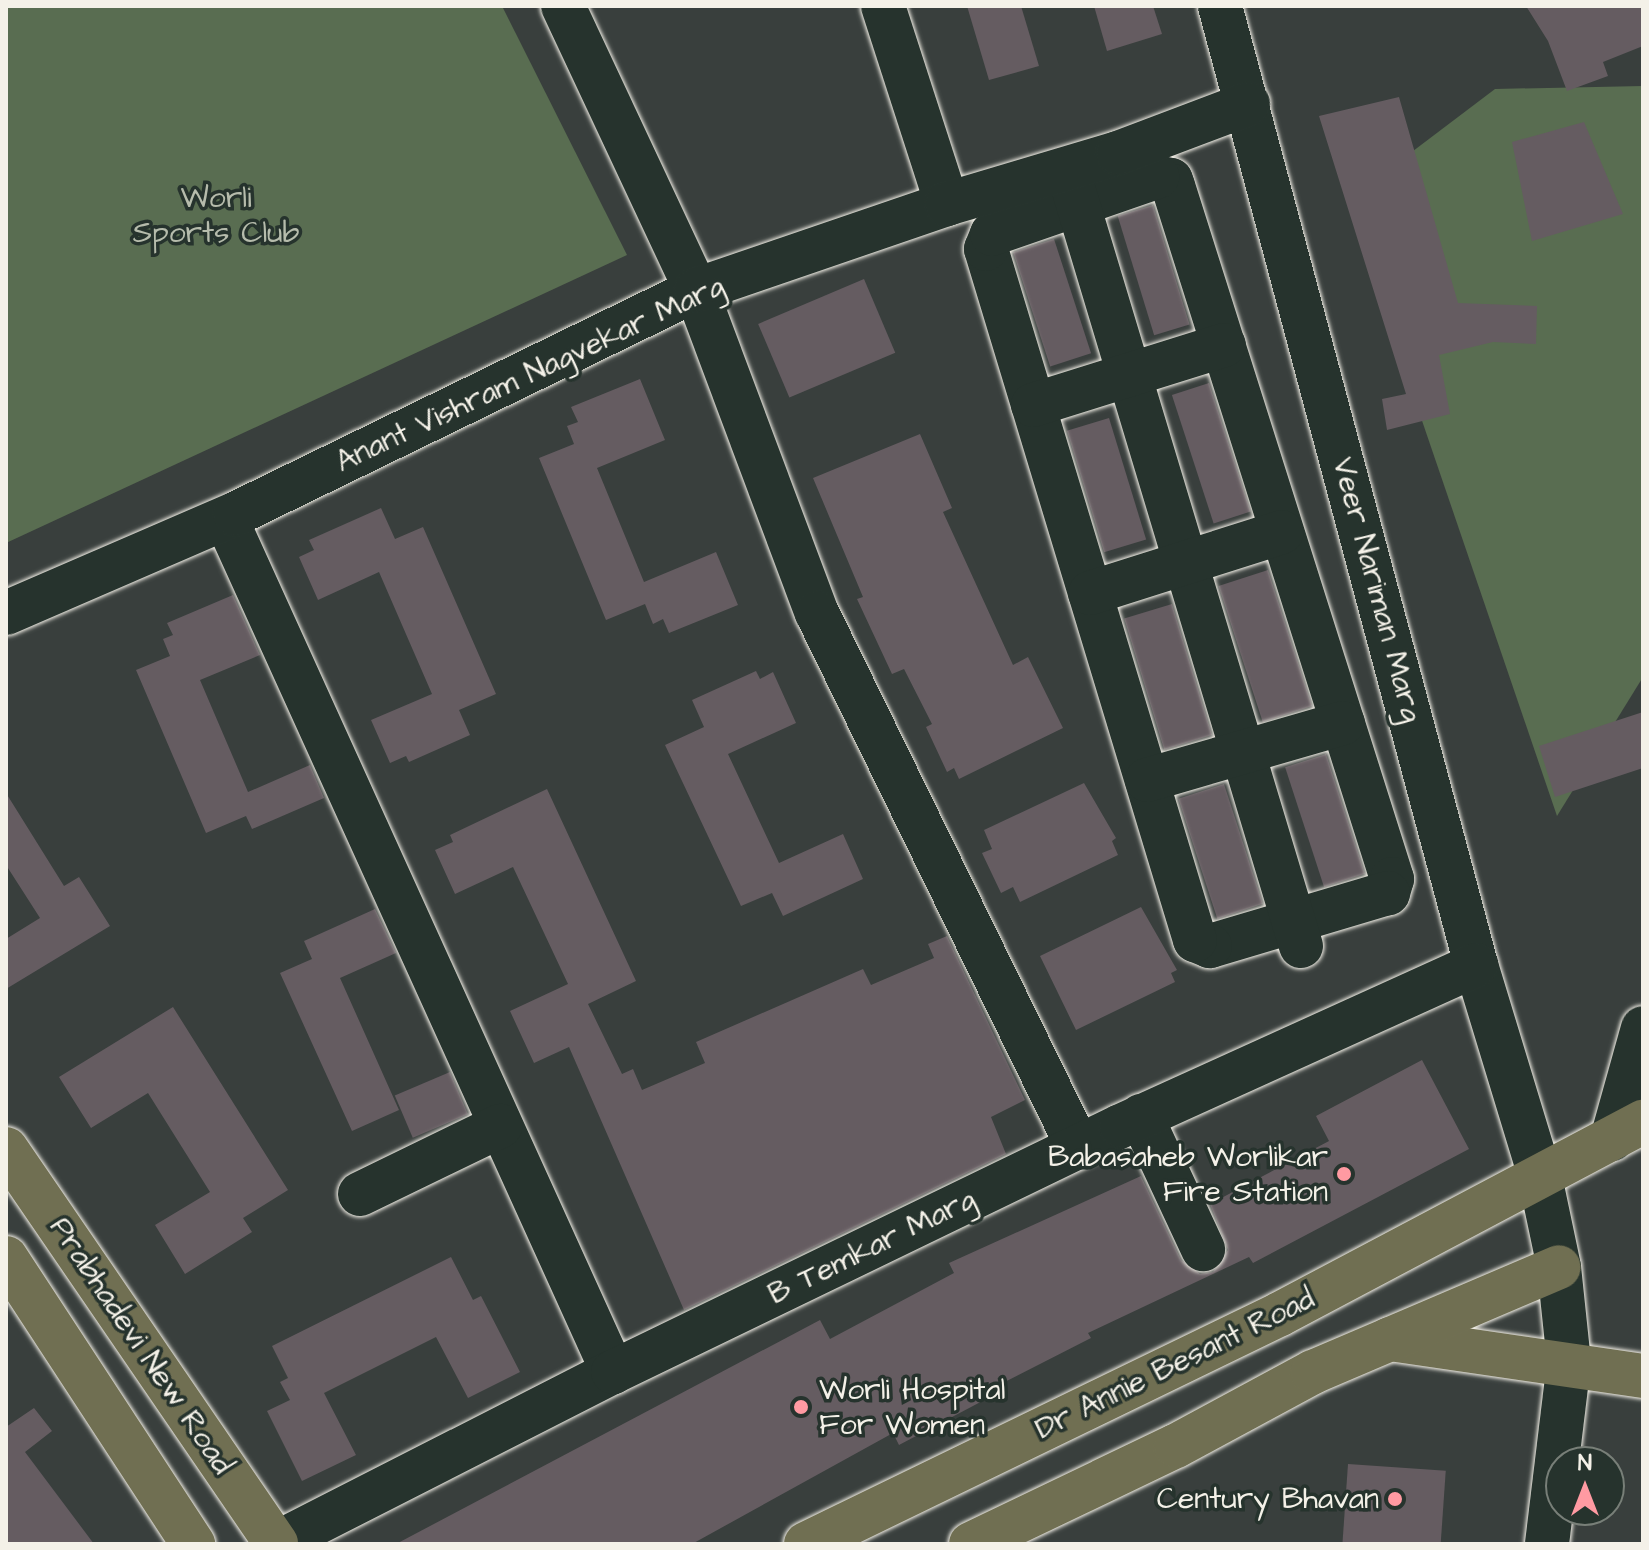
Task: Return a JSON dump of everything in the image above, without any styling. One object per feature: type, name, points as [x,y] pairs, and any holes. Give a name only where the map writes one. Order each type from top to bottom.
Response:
[{"type":"main road","name":"Dr Annie Besant Road","points":[[806,1544],[1280,1314],[1539,1172],[1627,1130]]},
{"type":"main road","name":"Prabhadevi New Road","points":[[6,1149],[276,1544]]},
{"type":"main road","name":"Prabhadevi New Road","points":[[6,1258],[193,1544]]},
{"type":"main road","points":[[971,1544],[1388,1339],[1559,1267]]},
{"type":"main road","points":[[1388,1339],[1569,1362],[1643,1376]]},
{"type":"street","points":[[563,6],[696,290],[817,613],[1078,1147]]},
{"type":"street","points":[[883,6],[947,204]]},
{"type":"street","name":"Veer Nariman Marg","points":[[1222,6],[1476,965],[1539,1172],[1559,1267],[1569,1362],[1547,1544]]},
{"type":"street","name":"Anant Vishram Nagvekar Marg","points":[[6,613],[226,519],[696,290],[947,204],[1072,187],[1248,104]]},
{"type":"street","points":[[1157,177],[1171,180],[1343,723],[1392,887],[1388,893],[1298,934],[1219,945],[1195,940],[1033,405],[986,240],[1072,187],[1157,177]]},
{"type":"street","points":[[1072,187],[1298,934]]},
{"type":"street","points":[[1033,405],[1224,345]]},
{"type":"street","points":[[226,519],[613,1372]]},
{"type":"street","points":[[1090,593],[1282,532]]},
{"type":"street","points":[[1147,780],[1343,723]]},
{"type":"street","name":"B Temkar Marg","points":[[276,1544],[613,1372],[1141,1116],[1476,965]]},
{"type":"street","points":[[1627,1130],[1643,1028]]},
{"type":"street","points":[[1141,1116],[1203,1249]]},
{"type":"street","points":[[360,1194],[500,1126]]},
{"type":"green space","name":"Worli Sports Club","points":[[6,6],[502,6],[627,255],[6,543]]},
{"type":"green space","points":[[1643,86],[1643,677],[1557,816],[1347,201],[1495,89]]},
{"type":"building","points":[[967,6],[1021,6],[1039,66],[989,80]]},
{"type":"building","points":[[1094,6],[1153,6],[1162,34],[1107,51]]},
{"type":"building","points":[[1526,6],[1643,6],[1643,46],[1603,62],[1608,76],[1567,91],[1548,41]]},
{"type":"building","points":[[1399,97],[1458,303],[1537,306],[1536,344],[1493,342],[1439,355],[1450,414],[1387,430],[1382,399],[1406,394],[1319,116]]},
{"type":"building","points":[[1584,122],[1623,214],[1532,241],[1512,142]]},
{"type":"building","points":[[1153,205],[1190,325],[1154,335],[1118,216]]},
{"type":"building","points":[[1054,239],[1091,353],[1050,366],[1013,252]]},
{"type":"building","points":[[864,279],[895,353],[789,398],[758,324]]},
{"type":"building","points":[[640,379],[665,440],[597,468],[644,582],[716,552],[738,605],[669,633],[663,619],[653,624],[645,604],[606,620],[539,458],[574,444],[567,426],[578,422],[571,407]]},
{"type":"building","points":[[1209,383],[1251,511],[1214,523],[1172,395]]},
{"type":"building","points":[[1109,418],[1146,539],[1104,552],[1067,431]]},
{"type":"building","points":[[920,434],[952,508],[943,512],[1013,665],[1028,657],[1063,728],[959,779],[954,768],[947,772],[926,727],[932,724],[904,669],[892,674],[857,599],[863,597],[813,478]]},
{"type":"building","points":[[381,508],[395,539],[423,527],[496,694],[459,710],[470,735],[409,762],[406,756],[390,763],[371,720],[432,694],[379,572],[318,600],[299,557],[314,550],[309,540]]},
{"type":"building","points":[[1268,570],[1312,706],[1263,722],[1219,586]]},
{"type":"building","points":[[233,595],[260,655],[200,680],[248,792],[310,765],[324,798],[252,829],[246,816],[206,833],[136,670],[170,656],[163,639],[173,635],[167,623]]},
{"type":"building","points":[[1172,604],[1212,735],[1164,750],[1124,619]]},
{"type":"building","points":[[756,671],[760,679],[773,672],[796,723],[728,754],[779,863],[843,834],[863,879],[783,916],[772,893],[741,906],[665,745],[704,727],[692,700]]},
{"type":"building","points":[[1643,712],[1643,768],[1555,797],[1539,746]]},
{"type":"building","points":[[1326,754],[1365,874],[1324,887],[1285,767]]},
{"type":"building","points":[[1084,783],[1116,838],[1112,841],[1118,855],[1020,902],[1013,887],[1001,893],[982,853],[992,849],[984,830]]},
{"type":"building","points":[[1224,784],[1263,904],[1217,919],[1178,799]]},
{"type":"building","points":[[547,789],[636,981],[588,1004],[622,1074],[633,1069],[642,1090],[705,1063],[696,1042],[863,969],[871,985],[934,958],[928,944],[947,936],[1025,1100],[991,1117],[1006,1154],[684,1310],[569,1047],[534,1063],[510,1011],[568,984],[513,867],[455,894],[435,850],[453,842],[450,835]]},
{"type":"building","points":[[6,793],[64,886],[79,877],[110,926],[6,989],[6,939],[40,918],[6,865]]},
{"type":"building","points":[[1141,907],[1177,970],[1171,973],[1175,982],[1076,1030],[1040,956]]},
{"type":"building","points":[[375,909],[396,953],[340,978],[399,1110],[352,1131],[280,973],[312,959],[304,941]]},
{"type":"building","points":[[173,1007],[288,1190],[243,1218],[252,1232],[185,1274],[155,1225],[210,1192],[148,1093],[91,1128],[59,1077]]},
{"type":"building","points":[[1422,1060],[1469,1149],[1253,1263],[1249,1257],[1088,1333],[1091,1338],[987,1391],[990,1397],[899,1445],[893,1433],[692,1544],[396,1544],[820,1320],[830,1339],[954,1273],[949,1263],[1141,1176],[1181,1260],[1200,1274],[1213,1272],[1228,1250],[1210,1204],[1329,1141],[1316,1116]]},
{"type":"building","points":[[450,1072],[468,1114],[413,1138],[395,1095]]},
{"type":"building","points":[[451,1257],[473,1300],[481,1296],[520,1372],[468,1398],[436,1337],[324,1393],[356,1455],[302,1481],[267,1411],[290,1400],[280,1382],[288,1378],[272,1346]]},
{"type":"building","points":[[34,1408],[52,1431],[25,1452],[94,1544],[6,1544],[6,1427]]},
{"type":"building","name":"Century Bhavan","points":[[1348,1464],[1446,1471],[1441,1544],[1342,1544]]},
{"type":"place","name":"Babasaheb Worlikar Fire Station","points":[[1344,1174]]},
{"type":"place","name":"Worli Hospital For Women","points":[[801,1407]]},
{"type":"place","name":"Century Bhavan","points":[[1395,1499]]}]
